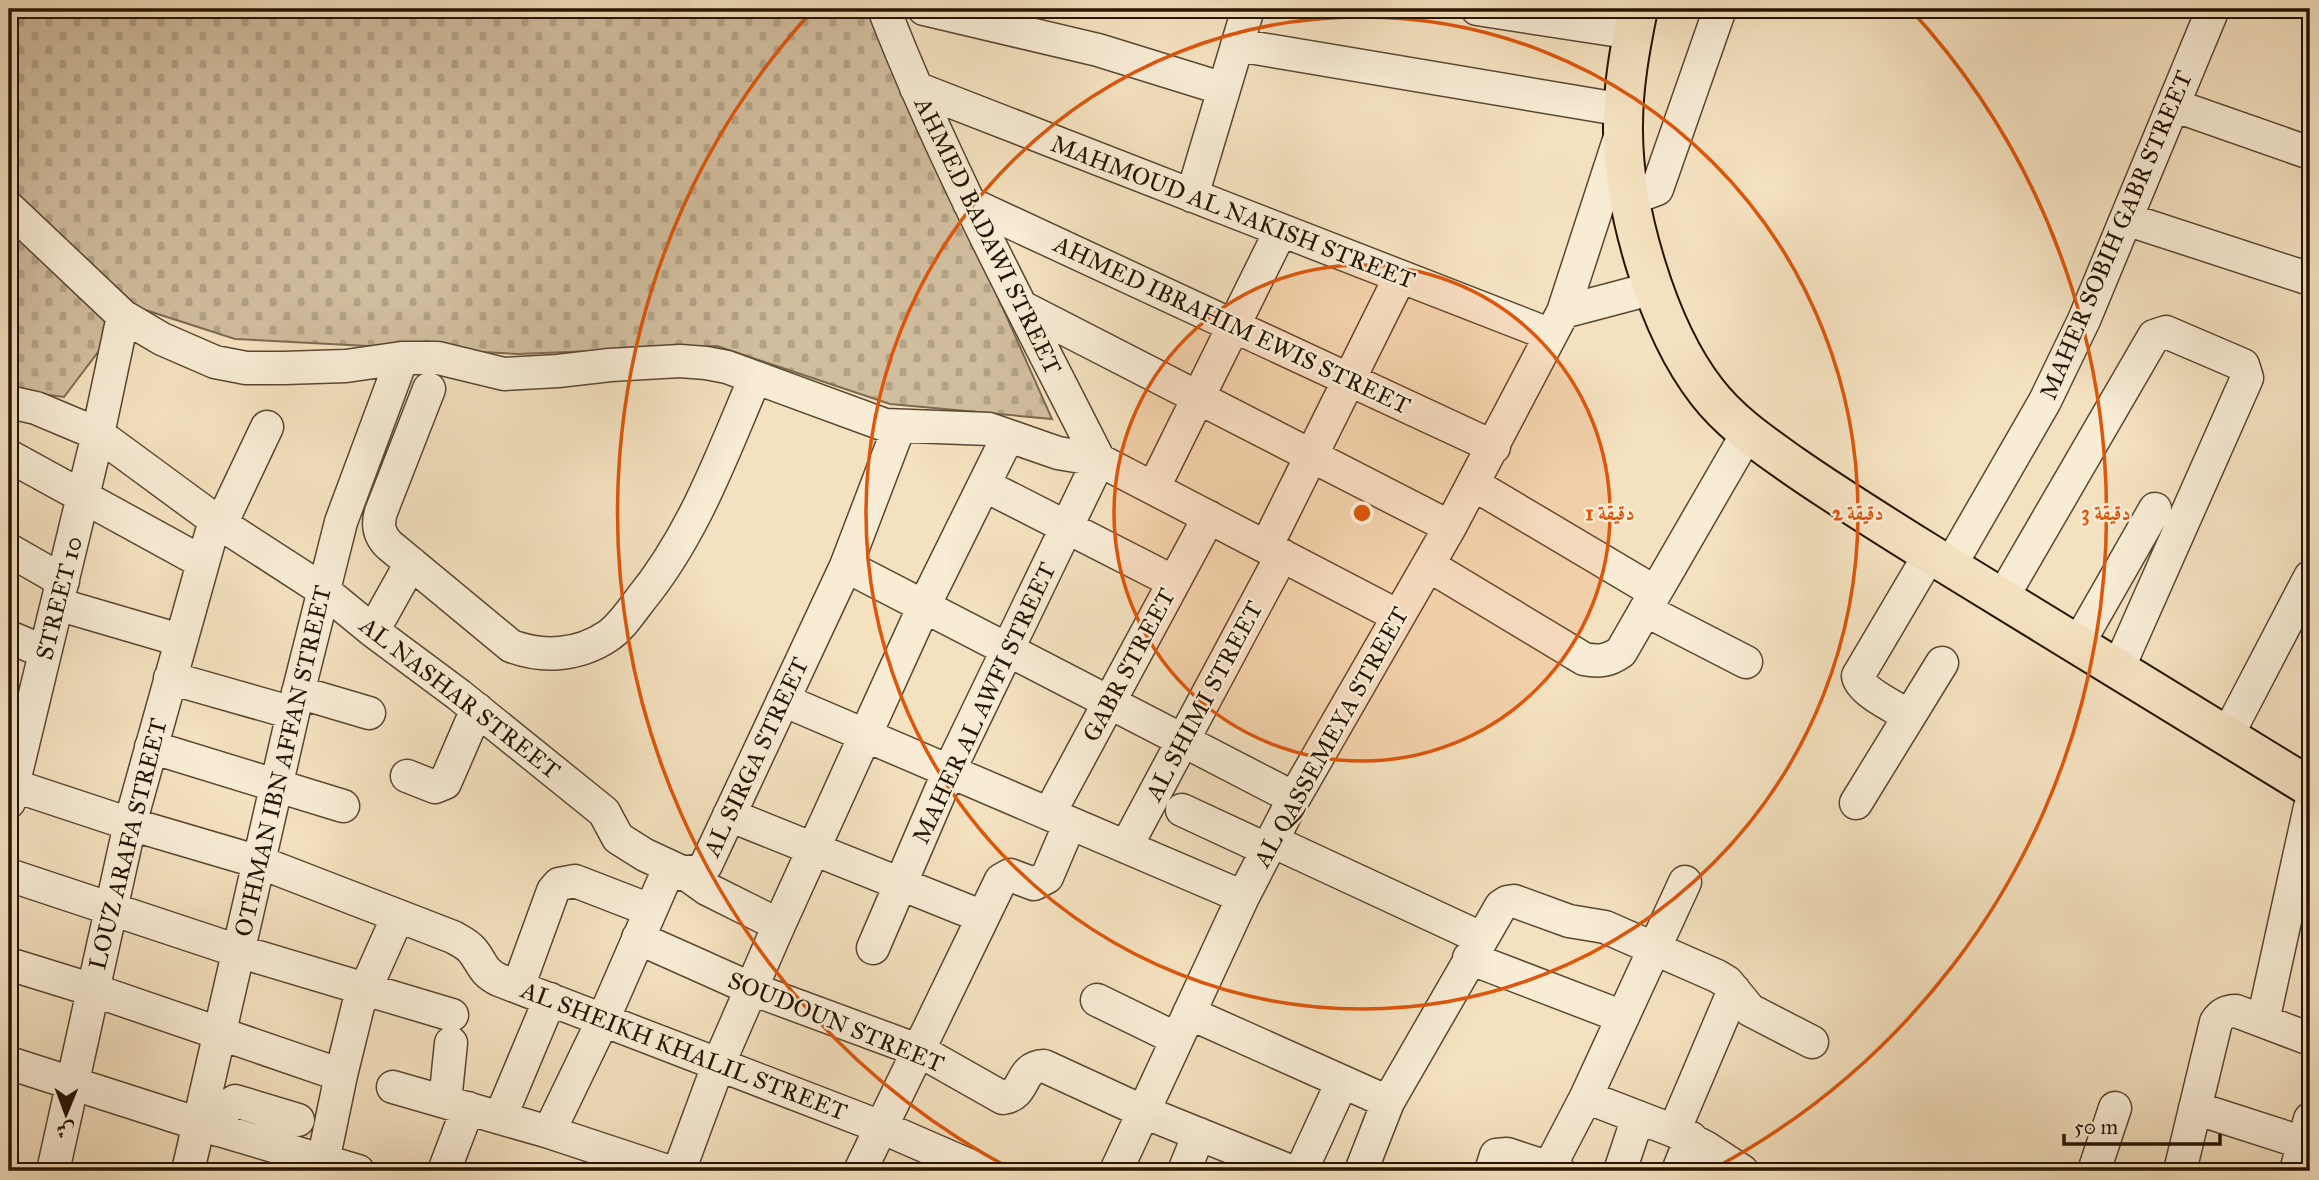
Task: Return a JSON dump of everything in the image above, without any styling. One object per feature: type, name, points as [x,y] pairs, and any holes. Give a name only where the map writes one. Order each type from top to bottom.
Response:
[{"type":"main road","points":[[1636,21],[1625,80],[1623,119],[1630,199],[1654,288],[1676,342],[1707,391],[1748,434],[1837,496],[2310,787]]},
{"type":"street","name":"AHMED BADAWI STREET","points":[[884,9],[916,88],[969,203],[1099,460]]},
{"type":"street","points":[[925,9],[1098,50],[1224,89]]},
{"type":"street","points":[[1192,196],[1248,9]]},
{"type":"street","points":[[1477,9],[1636,21]]},
{"type":"street","points":[[1630,199],[1657,189],[1720,9]]},
{"type":"street","name":"MAHER SOBIH GABR STREET","points":[[1909,716],[1864,688],[1858,676],[1940,560],[2045,401],[2084,320],[2213,9]]},
{"type":"street","points":[[1237,45],[1623,119]]},
{"type":"street","name":"MAHMOUD AL NAKISH STREET","points":[[916,88],[1400,276],[1557,324]]},
{"type":"street","points":[[2173,105],[2310,153]]},
{"type":"street","name":"AL QASSEMEYA STREET","points":[[1116,1171],[1243,897],[1294,798],[1450,527],[1557,324],[1623,119]]},
{"type":"street","name":"AHMED IBRAHIM EWIS STREET","points":[[969,203],[1494,447]]},
{"type":"street","points":[[9,208],[123,316],[190,353],[215,362],[246,368],[346,366],[402,358],[438,358],[505,374],[680,361],[727,367],[865,419],[899,427],[989,429],[1058,453],[1099,460],[1398,616]]},
{"type":"street","points":[[2126,219],[2310,279]]},
{"type":"street","points":[[1154,487],[1281,230]]},
{"type":"street","name":"AL SHIMI STREET","points":[[1126,847],[1183,740],[1274,551],[1311,456],[1400,276]]},
{"type":"street","points":[[1557,324],[1654,288]]},
{"type":"street","points":[[1022,307],[1450,527]]},
{"type":"street","name":"STREET 10","points":[[10,790],[22,690],[46,652],[99,434],[123,316]]},
{"type":"street","points":[[2002,598],[2154,336],[2166,332],[2242,365],[2247,378],[2118,669]]},
{"type":"street","name":"OTHMAN IBN AFFAN STREET","points":[[188,1171],[208,1127],[219,1034],[323,590],[341,522],[402,358]]},
{"type":"street","points":[[429,389],[379,519],[380,534],[511,646],[554,654],[596,643],[620,625],[652,586],[681,543],[705,496],[755,378]]},
{"type":"street","name":"AL NASHAR STREET","points":[[9,402],[36,408],[99,434],[218,522],[323,590],[477,709],[604,812],[618,838],[645,855],[686,874],[707,889],[779,925]]},
{"type":"street","name":"AL SIRGA STREET","points":[[550,1132],[603,1020],[664,880],[669,875],[701,870],[706,865],[846,566],[899,427]]},
{"type":"street","name":"LOUZ ARAFA STREET","points":[[52,1171],[130,824],[202,562],[218,522],[267,428]]},
{"type":"street","points":[[1428,565],[1584,659],[1598,662],[1609,660],[1621,652],[1748,434]]},
{"type":"street","points":[[679,1171],[719,1063],[813,849],[925,606],[1008,436]]},
{"type":"street","points":[[9,456],[202,562]]},
{"type":"street","name":"MAHER AL AWFI STREET","points":[[873,948],[949,771],[1099,460]]},
{"type":"street","points":[[1473,484],[1746,662]]},
{"type":"street","points":[[984,485],[1174,582]]},
{"type":"street","points":[[2078,644],[2155,509]]},
{"type":"street","name":"GABR STREET","points":[[984,917],[1001,880],[1016,876],[1034,884],[1046,877],[1060,819],[1110,702],[1209,517]]},
{"type":"street","points":[[9,550],[60,593],[180,640]]},
{"type":"street","points":[[373,631],[411,563]]},
{"type":"street","points":[[846,566],[1294,798]]},
{"type":"street","points":[[2227,736],[2310,577]]},
{"type":"street","points":[[9,637],[46,652]]},
{"type":"street","points":[[1856,803],[1942,663]]},
{"type":"street","points":[[170,678],[369,713]]},
{"type":"street","points":[[783,700],[1243,897]]},
{"type":"street","points":[[407,776],[435,787],[445,783],[477,709]]},
{"type":"street","points":[[151,747],[343,806]]},
{"type":"street","name":"AL SHEIKH KHALIL STREET","points":[[10,790],[259,862],[398,916],[464,943],[474,952],[479,964],[488,974],[719,1063],[982,1171]]},
{"type":"street","points":[[2263,1021],[2310,807]]},
{"type":"street","points":[[1182,810],[1270,845],[1475,948],[1623,1017]]},
{"type":"street","points":[[729,815],[984,917],[860,1171]]},
{"type":"street","points":[[9,874],[238,951],[363,989],[452,1029],[456,1105],[444,1171]]},
{"type":"street","name":"SOUDOUN STREET","points":[[518,987],[553,891],[559,884],[575,881],[752,989],[920,1051],[1003,1098],[1011,1097],[1017,1092],[1028,1071],[1044,1066],[1144,1112],[1290,1171]]},
{"type":"street","points":[[1491,1171],[1496,1155],[1500,1154],[1554,1169],[1685,882]]},
{"type":"street","points":[[1361,1171],[1388,1102],[1475,948],[1500,906],[1507,902],[1521,903],[1569,921],[1605,927],[1717,976],[1727,982],[1750,1010],[1812,1042]]},
{"type":"street","points":[[322,1166],[363,989],[398,916]]},
{"type":"street","points":[[9,964],[341,1075]]},
{"type":"street","points":[[1678,1171],[1683,1135],[1734,990]]},
{"type":"street","points":[[500,1118],[550,999]]},
{"type":"street","points":[[1097,1000],[1183,1026],[1342,1082],[1388,1102]]},
{"type":"street","points":[[2180,1171],[2216,1022],[2220,1016],[2228,1011],[2236,1011],[2310,1039]]},
{"type":"street","points":[[9,1063],[322,1166],[358,1171]]},
{"type":"street","points":[[1301,1171],[1342,1082]]},
{"type":"street","points":[[393,1087],[550,1132],[667,1171]]},
{"type":"street","points":[[1586,1097],[1683,1135],[1742,1171]]},
{"type":"street","points":[[208,1127],[234,1101],[298,1120]]},
{"type":"street","points":[[2094,1171],[2115,1108]]},
{"type":"street","points":[[2195,1108],[2305,1145]]},
{"type":"street","points":[[1620,1171],[1638,1117]]},
{"type":"street","points":[[1184,1171],[1199,1134]]},
{"type":"green space","points":[[9,9],[870,9],[1052,419],[890,404],[717,346],[518,354],[235,339],[133,306],[64,397],[9,390]]}]
